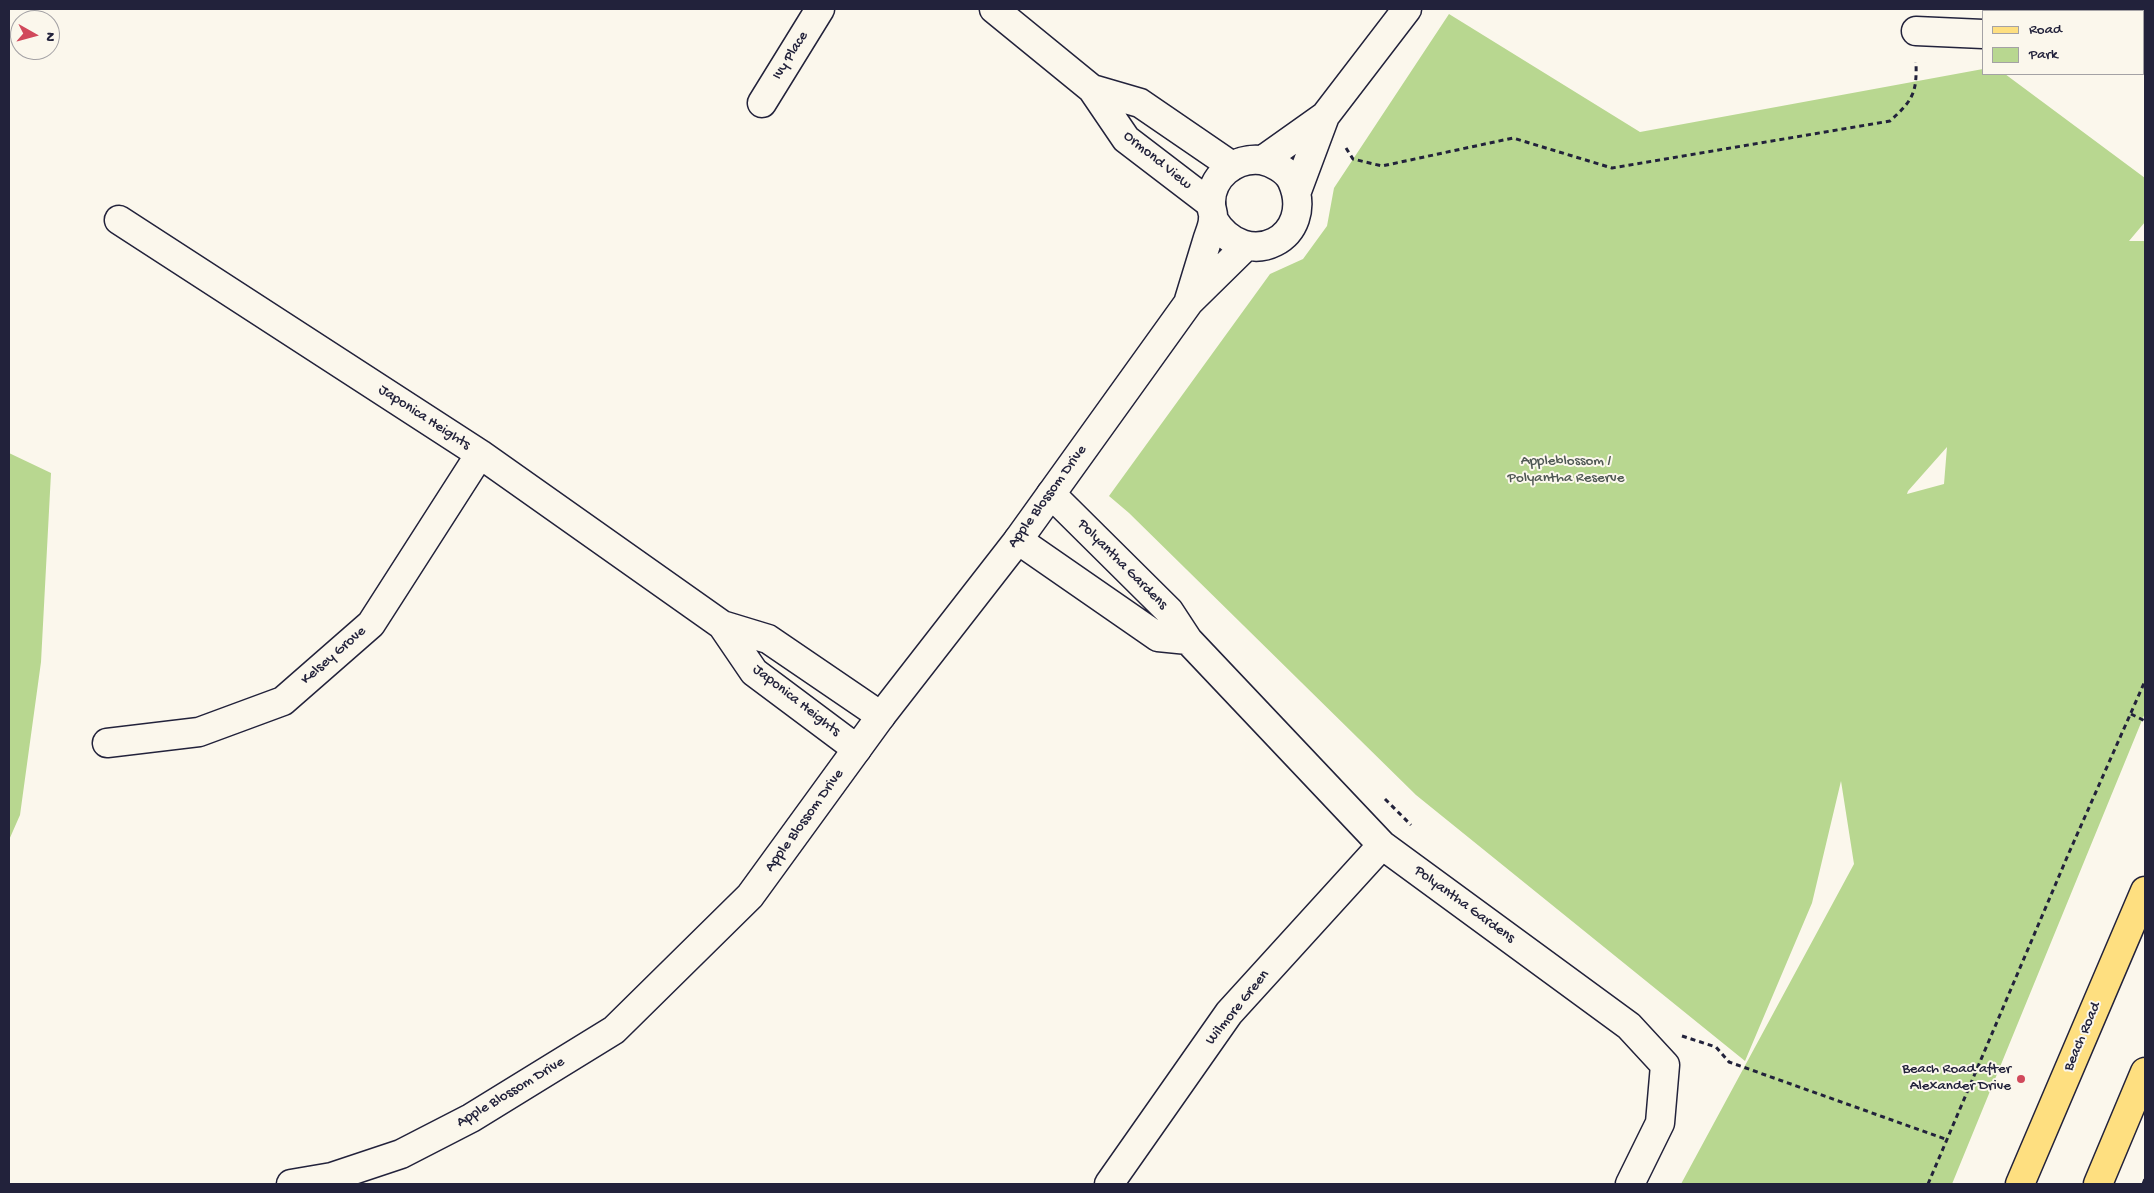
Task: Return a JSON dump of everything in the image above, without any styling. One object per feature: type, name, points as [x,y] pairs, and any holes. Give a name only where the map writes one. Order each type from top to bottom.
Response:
[{"type":"main road","name":"Beach Road","points":[[2020,1184],[2145,890]]},
{"type":"main road","points":[[2098,1184],[2145,1072]]},
{"type":"street","name":"Ivy Place","points":[[762,103],[820,9]]},
{"type":"street","name":"Ormond View","points":[[994,9],[1092,89],[1126,139],[1212,212]]},
{"type":"street","points":[[1296,191],[1326,116],[1406,9]]},
{"type":"street","points":[[1916,31],[1982,34]]},
{"type":"street","name":"Ormond View","points":[[1092,89],[1140,103],[1232,166]]},
{"type":"street","points":[[1263,160],[1326,116]]},
{"type":"street","points":[[1247,160],[1263,160],[1278,167],[1290,176],[1296,191],[1298,206],[1295,220],[1286,233],[1275,242],[1261,247],[1246,246],[1232,241],[1221,231],[1212,212],[1213,190],[1220,176],[1232,166],[1247,160]]},
{"type":"street","name":"Apple Blossom Drive","points":[[1189,302],[1212,212]]},
{"type":"street","name":"Japonica Heights","points":[[119,220],[480,454],[722,625],[768,639],[881,716]]},
{"type":"street","name":"Apple Blossom Drive","points":[[290,1184],[332,1177],[401,1154],[472,1118],[614,1030],[750,896],[881,716],[1018,540],[1189,302],[1246,246]]},
{"type":"street","name":"Kelsey Grove","points":[[107,743],[200,732],[283,701],[371,624],[480,454]]},
{"type":"street","name":"Polyantha Gardens","points":[[1051,494],[1169,611],[1188,640],[1382,845],[1629,1026],[1665,1065],[1660,1123],[1630,1184]]},
{"type":"street","name":"Polyantha Gardens","points":[[1018,540],[1158,637],[1188,640]]},
{"type":"street","name":"Japonica Heights","points":[[722,625],[754,672],[857,749]]},
{"type":"street","name":"Wilmore Green","points":[[1109,1184],[1229,1014],[1382,845]]},
{"type":"path","points":[[1326,116],[1353,159],[1382,166],[1513,138],[1612,168],[1890,121],[1909,104],[1917,82],[1916,31]]},
{"type":"path","points":[[1928,1184],[2068,855],[2145,682]]},
{"type":"path","points":[[2130,714],[2145,721]]},
{"type":"path","points":[[1383,797],[1417,831]]},
{"type":"path","points":[[1678,1034],[1716,1047],[1729,1062],[1948,1140]]},
{"type":"path","points":[[2143,1184],[2145,1179]]},
{"type":"green space","name":"Appleblossom / Polyantha Reserve","points":[[1449,14],[1640,132],[1982,69],[1982,75],[2006,75],[2145,178],[2145,222],[2129,241],[2145,241],[2145,713],[1952,1184],[1681,1184],[1854,864],[1841,781],[1812,903],[1745,1061],[1416,795],[1129,513],[1109,496],[1270,274],[1303,259],[1327,226],[1334,188]],"holes":[[[1947,447],[1944,484],[1907,494],[1908,491]]]},
{"type":"green space","points":[[9,453],[51,473],[41,662],[20,815],[9,840]]},
{"type":"place","name":"Beach Road after Alexander Drive","points":[[2021,1079]]}]
